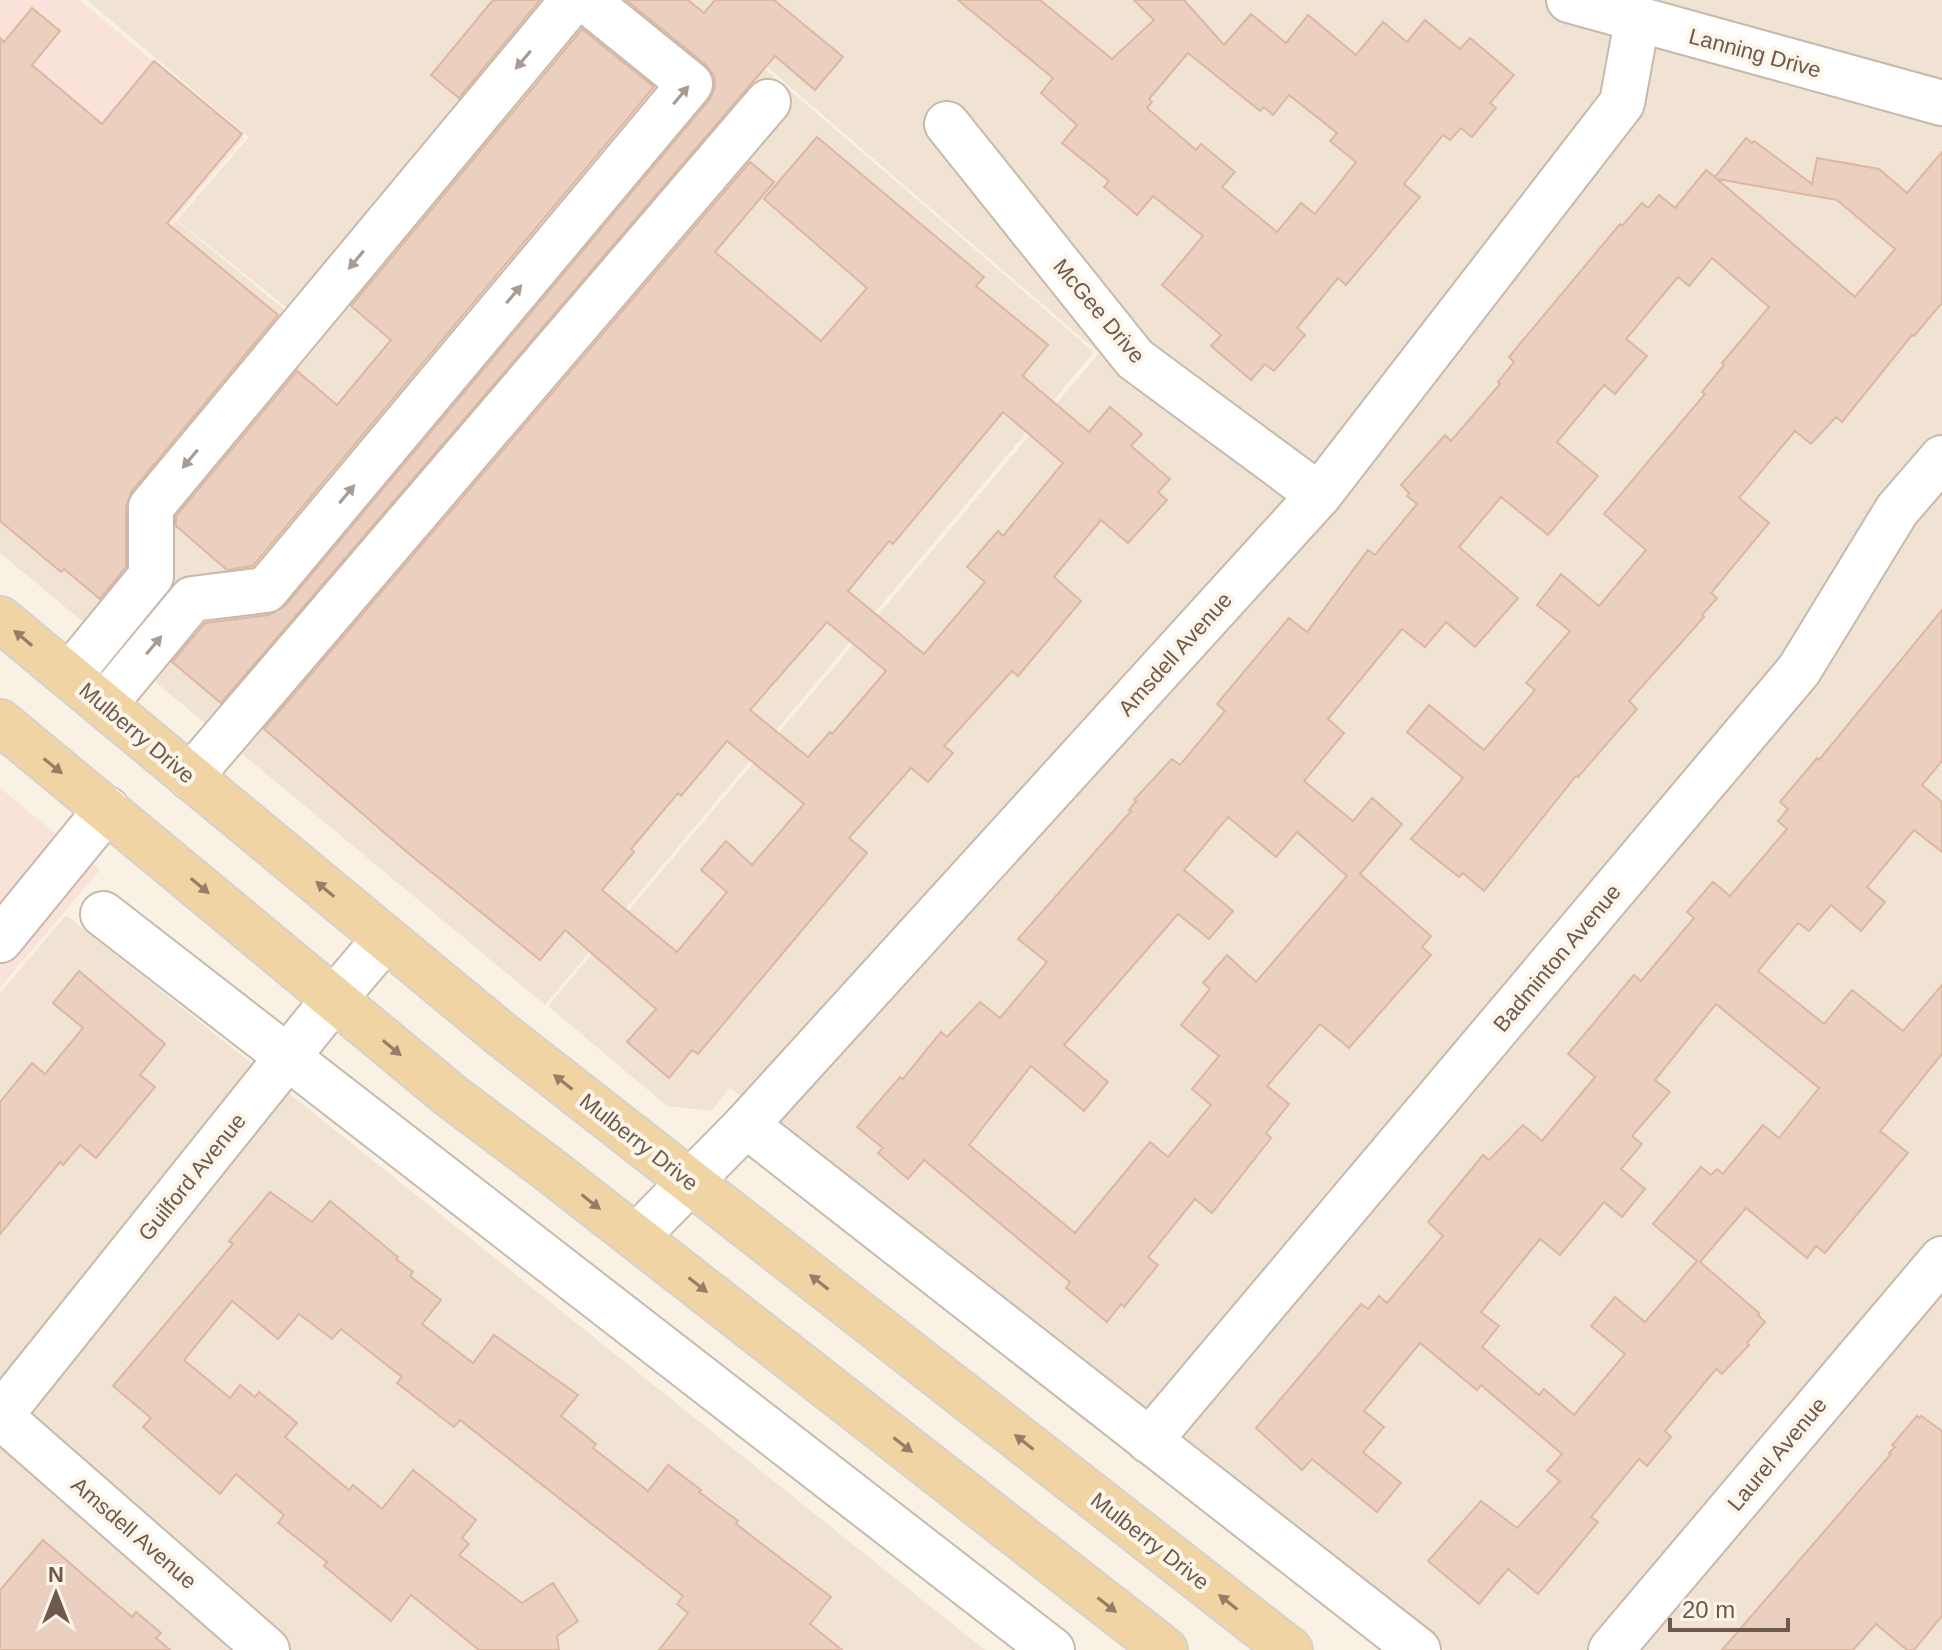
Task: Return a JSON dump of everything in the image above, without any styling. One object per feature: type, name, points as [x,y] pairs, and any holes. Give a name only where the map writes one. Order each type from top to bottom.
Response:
[{"type":"main road","name":"Mulberry Drive","points":[[0,619],[501,1034],[1290,1650]]},
{"type":"main road","points":[[0,722],[451,1096],[1165,1650]]},
{"type":"street","points":[[69,676],[151,576],[151,507],[573,0]]},
{"type":"street","points":[[104,705],[192,599],[266,590],[690,84],[586,0]]},
{"type":"street","name":"Lanning Drive","points":[[1569,0],[1942,103]]},
{"type":"street","name":"Amsdell Avenue","points":[[636,1237],[746,1125],[1319,495],[1622,103],[1637,21]]},
{"type":"street","points":[[190,777],[768,102]]},
{"type":"street","name":"McGee Drive","points":[[947,124],[1135,359],[1319,495]]},
{"type":"street","name":"Badminton Avenue","points":[[1149,1441],[1799,670],[1897,510],[1942,458]]},
{"type":"street","points":[[0,940],[107,809]]},
{"type":"street","points":[[103,914],[1052,1650]]},
{"type":"street","name":"Guilford Avenue","points":[[0,1416],[385,939]]},
{"type":"street","points":[[746,1125],[1418,1650]]},
{"type":"street","name":"Laurel Avenue","points":[[1611,1650],[1942,1259]]},
{"type":"street","name":"Amsdell Avenue","points":[[0,1416],[267,1650]]},
{"type":"shaded area","points":[[0,0],[80,0],[244,138],[0,422]]},
{"type":"shaded area","points":[[87,0],[685,0],[1094,352],[545,1005],[0,553],[0,426],[176,220],[291,315],[291,311],[177,220],[249,137]]},
{"type":"shaded area","points":[[689,0],[1942,0],[1942,1650],[1444,1650],[730,1088],[711,1111],[667,1106],[548,1006],[1099,353]]},
{"type":"shaded area","points":[[0,788],[100,870],[0,988]]},
{"type":"shaded area","points":[[66,915],[985,1650],[0,1650],[0,993]]},
{"type":"building","points":[[493,0],[540,0],[459,98],[431,75]]},
{"type":"building","points":[[626,0],[688,0],[704,13],[715,0],[774,0],[843,57],[815,90],[775,56],[221,703],[172,662],[205,623],[269,615],[285,606],[710,99],[715,87],[714,76],[706,65]]},
{"type":"building","points":[[958,0],[1040,0],[1112,59],[1154,20],[1134,0],[1184,0],[1224,45],[1251,14],[1286,43],[1308,15],[1356,55],[1383,22],[1407,42],[1425,20],[1460,49],[1470,38],[1514,75],[1490,103],[1496,108],[1472,137],[1461,128],[1450,140],[1443,135],[1404,184],[1420,197],[1346,285],[1338,278],[1297,328],[1305,335],[1274,371],[1265,364],[1251,380],[1211,346],[1221,335],[1162,285],[1203,236],[1153,196],[1137,215],[1104,187],[1109,181],[1062,143],[1077,125],[1041,93],[1053,78]],"holes":[[[1188,53],[1260,111],[1264,107],[1273,115],[1289,95],[1337,133],[1330,141],[1356,162],[1315,214],[1301,203],[1277,232],[1222,187],[1235,172],[1201,144],[1196,150],[1147,108],[1152,102],[1149,99]]]},
{"type":"building","points":[[32,8],[60,31],[32,65],[102,124],[154,61],[242,134],[167,223],[278,315],[132,491],[126,507],[126,567],[100,599],[64,569],[61,572],[0,521],[0,38],[4,42]]},
{"type":"building","points":[[582,29],[654,87],[253,566],[227,570],[176,526],[176,516],[297,371],[337,405],[391,340],[351,306]]},
{"type":"building","points":[[817,137],[984,277],[976,286],[1048,345],[1023,375],[1025,378],[1089,432],[1110,407],[1142,434],[1131,446],[1170,479],[1158,492],[1167,500],[1128,543],[1101,520],[1054,577],[1081,601],[1018,676],[1012,671],[944,746],[953,753],[928,782],[911,768],[849,838],[867,853],[698,1054],[692,1050],[669,1078],[627,1042],[656,1009],[565,930],[540,960],[408,853],[264,729],[750,162],[774,182],[715,252],[821,341],[867,288],[764,199]],"holes":[[[1003,412],[1063,463],[1003,536],[998,531],[967,567],[985,582],[924,654],[848,591],[889,541],[893,544]],[[827,622],[886,671],[808,757],[750,710]],[[727,741],[804,804],[752,865],[726,841],[701,870],[727,892],[677,952],[602,890],[634,852],[631,849],[678,793],[681,796]]]},
{"type":"building","points":[[1746,138],[1812,184],[1817,158],[1879,169],[1907,193],[1942,152],[1942,303],[1842,422],[1836,417],[1811,444],[1795,431],[1739,498],[1769,523],[1711,593],[1717,598],[1702,615],[1704,617],[1629,701],[1637,709],[1576,776],[1484,891],[1463,873],[1459,877],[1411,839],[1463,778],[1407,732],[1429,705],[1484,750],[1535,690],[1526,683],[1570,631],[1537,605],[1561,574],[1599,606],[1646,550],[1604,514],[1705,394],[1702,392],[1724,365],[1722,363],[1769,307],[1712,258],[1689,286],[1678,277],[1626,339],[1647,356],[1615,394],[1604,385],[1557,442],[1598,476],[1548,535],[1501,497],[1459,547],[1518,598],[1475,647],[1446,622],[1425,647],[1402,629],[1328,719],[1344,733],[1304,781],[1353,821],[1372,798],[1402,824],[1360,874],[1431,936],[1422,947],[1431,955],[1349,1048],[1320,1024],[1267,1086],[1289,1104],[1266,1133],[1271,1138],[1212,1213],[1195,1199],[1148,1257],[1158,1265],[1124,1307],[1121,1304],[1107,1322],[1066,1288],[1070,1282],[924,1160],[908,1179],[878,1153],[883,1148],[857,1127],[900,1077],[903,1079],[941,1032],[947,1037],[980,1002],[1000,1018],[1047,962],[1018,939],[1131,811],[1134,800],[1172,759],[1180,765],[1225,711],[1217,704],[1289,618],[1307,632],[1368,550],[1375,555],[1417,504],[1407,496],[1409,493],[1401,485],[1445,435],[1451,441],[1500,384],[1498,382],[1514,362],[1509,357],[1620,224],[1622,226],[1642,203],[1648,208],[1659,195],[1675,208],[1706,170],[1715,177]],"holes":[[[1717,179],[1837,200],[1895,249],[1855,297]],[[1228,817],[1276,857],[1297,832],[1347,876],[1256,982],[1227,955],[1203,983],[1210,989],[1181,1025],[1219,1056],[1192,1089],[1211,1105],[1168,1157],[1150,1142],[1075,1233],[969,1145],[1031,1066],[1084,1111],[1108,1082],[1064,1045],[1178,914],[1209,939],[1233,911],[1184,870]]]},
{"type":"building","points":[[1942,610],[1942,761],[1922,785],[1942,802],[1942,852],[1914,830],[1867,887],[1885,902],[1861,931],[1831,905],[1809,931],[1798,923],[1758,971],[1824,1024],[1852,990],[1903,1031],[1942,985],[1942,1054],[1880,1131],[1908,1153],[1825,1253],[1816,1246],[1807,1258],[1746,1208],[1700,1262],[1759,1313],[1765,1322],[1722,1374],[1716,1369],[1665,1431],[1671,1437],[1647,1466],[1639,1459],[1591,1517],[1598,1522],[1538,1594],[1508,1569],[1479,1604],[1428,1561],[1481,1501],[1517,1528],[1560,1481],[1547,1471],[1562,1454],[1481,1385],[1477,1390],[1420,1343],[1364,1411],[1384,1427],[1363,1452],[1401,1483],[1377,1512],[1312,1459],[1302,1470],[1256,1428],[1361,1304],[1368,1309],[1379,1296],[1387,1303],[1443,1236],[1428,1222],[1483,1155],[1489,1160],[1523,1125],[1542,1141],[1595,1077],[1568,1054],[1634,975],[1641,981],[1694,918],[1687,912],[1713,882],[1730,896],[1787,829],[1778,821],[1788,809],[1780,802],[1817,758],[1819,760]],"holes":[[[1716,1004],[1819,1088],[1779,1138],[1763,1125],[1723,1174],[1717,1169],[1711,1175],[1701,1167],[1653,1224],[1697,1261],[1645,1322],[1615,1297],[1591,1326],[1625,1354],[1574,1415],[1544,1389],[1539,1395],[1482,1347],[1499,1326],[1481,1312],[1540,1239],[1560,1255],[1604,1202],[1622,1217],[1645,1189],[1621,1169],[1642,1144],[1632,1136],[1670,1092],[1655,1080]]]},
{"type":"building","points":[[79,971],[165,1044],[140,1075],[155,1087],[96,1158],[80,1145],[63,1165],[60,1162],[0,1234],[0,1102],[32,1063],[45,1074],[83,1028],[53,1003]]},
{"type":"building","points":[[270,1192],[312,1222],[330,1201],[398,1257],[396,1259],[413,1272],[410,1276],[441,1300],[422,1324],[473,1363],[494,1335],[578,1395],[561,1416],[596,1444],[593,1448],[648,1491],[668,1465],[701,1490],[699,1492],[738,1521],[736,1524],[831,1597],[810,1624],[842,1650],[659,1650],[688,1613],[677,1604],[683,1596],[460,1420],[454,1427],[397,1383],[402,1377],[341,1329],[332,1339],[299,1314],[278,1339],[232,1301],[184,1360],[230,1398],[240,1385],[255,1397],[259,1392],[297,1423],[285,1437],[349,1490],[353,1485],[382,1509],[413,1470],[476,1520],[462,1538],[469,1544],[459,1555],[522,1603],[553,1583],[578,1621],[557,1636],[559,1650],[479,1650],[411,1595],[391,1621],[324,1566],[327,1562],[278,1523],[284,1515],[236,1474],[220,1494],[143,1427],[151,1418],[113,1386],[233,1244],[229,1241]]},
{"type":"building","points":[[1917,1416],[1942,1431],[1942,1616],[1914,1650],[1907,1650],[1876,1624],[1853,1650],[1722,1650],[1891,1454],[1895,1447],[1892,1445]]},
{"type":"building","points":[[43,1540],[132,1617],[136,1612],[161,1633],[156,1638],[170,1650],[0,1650],[0,1590]]}]
